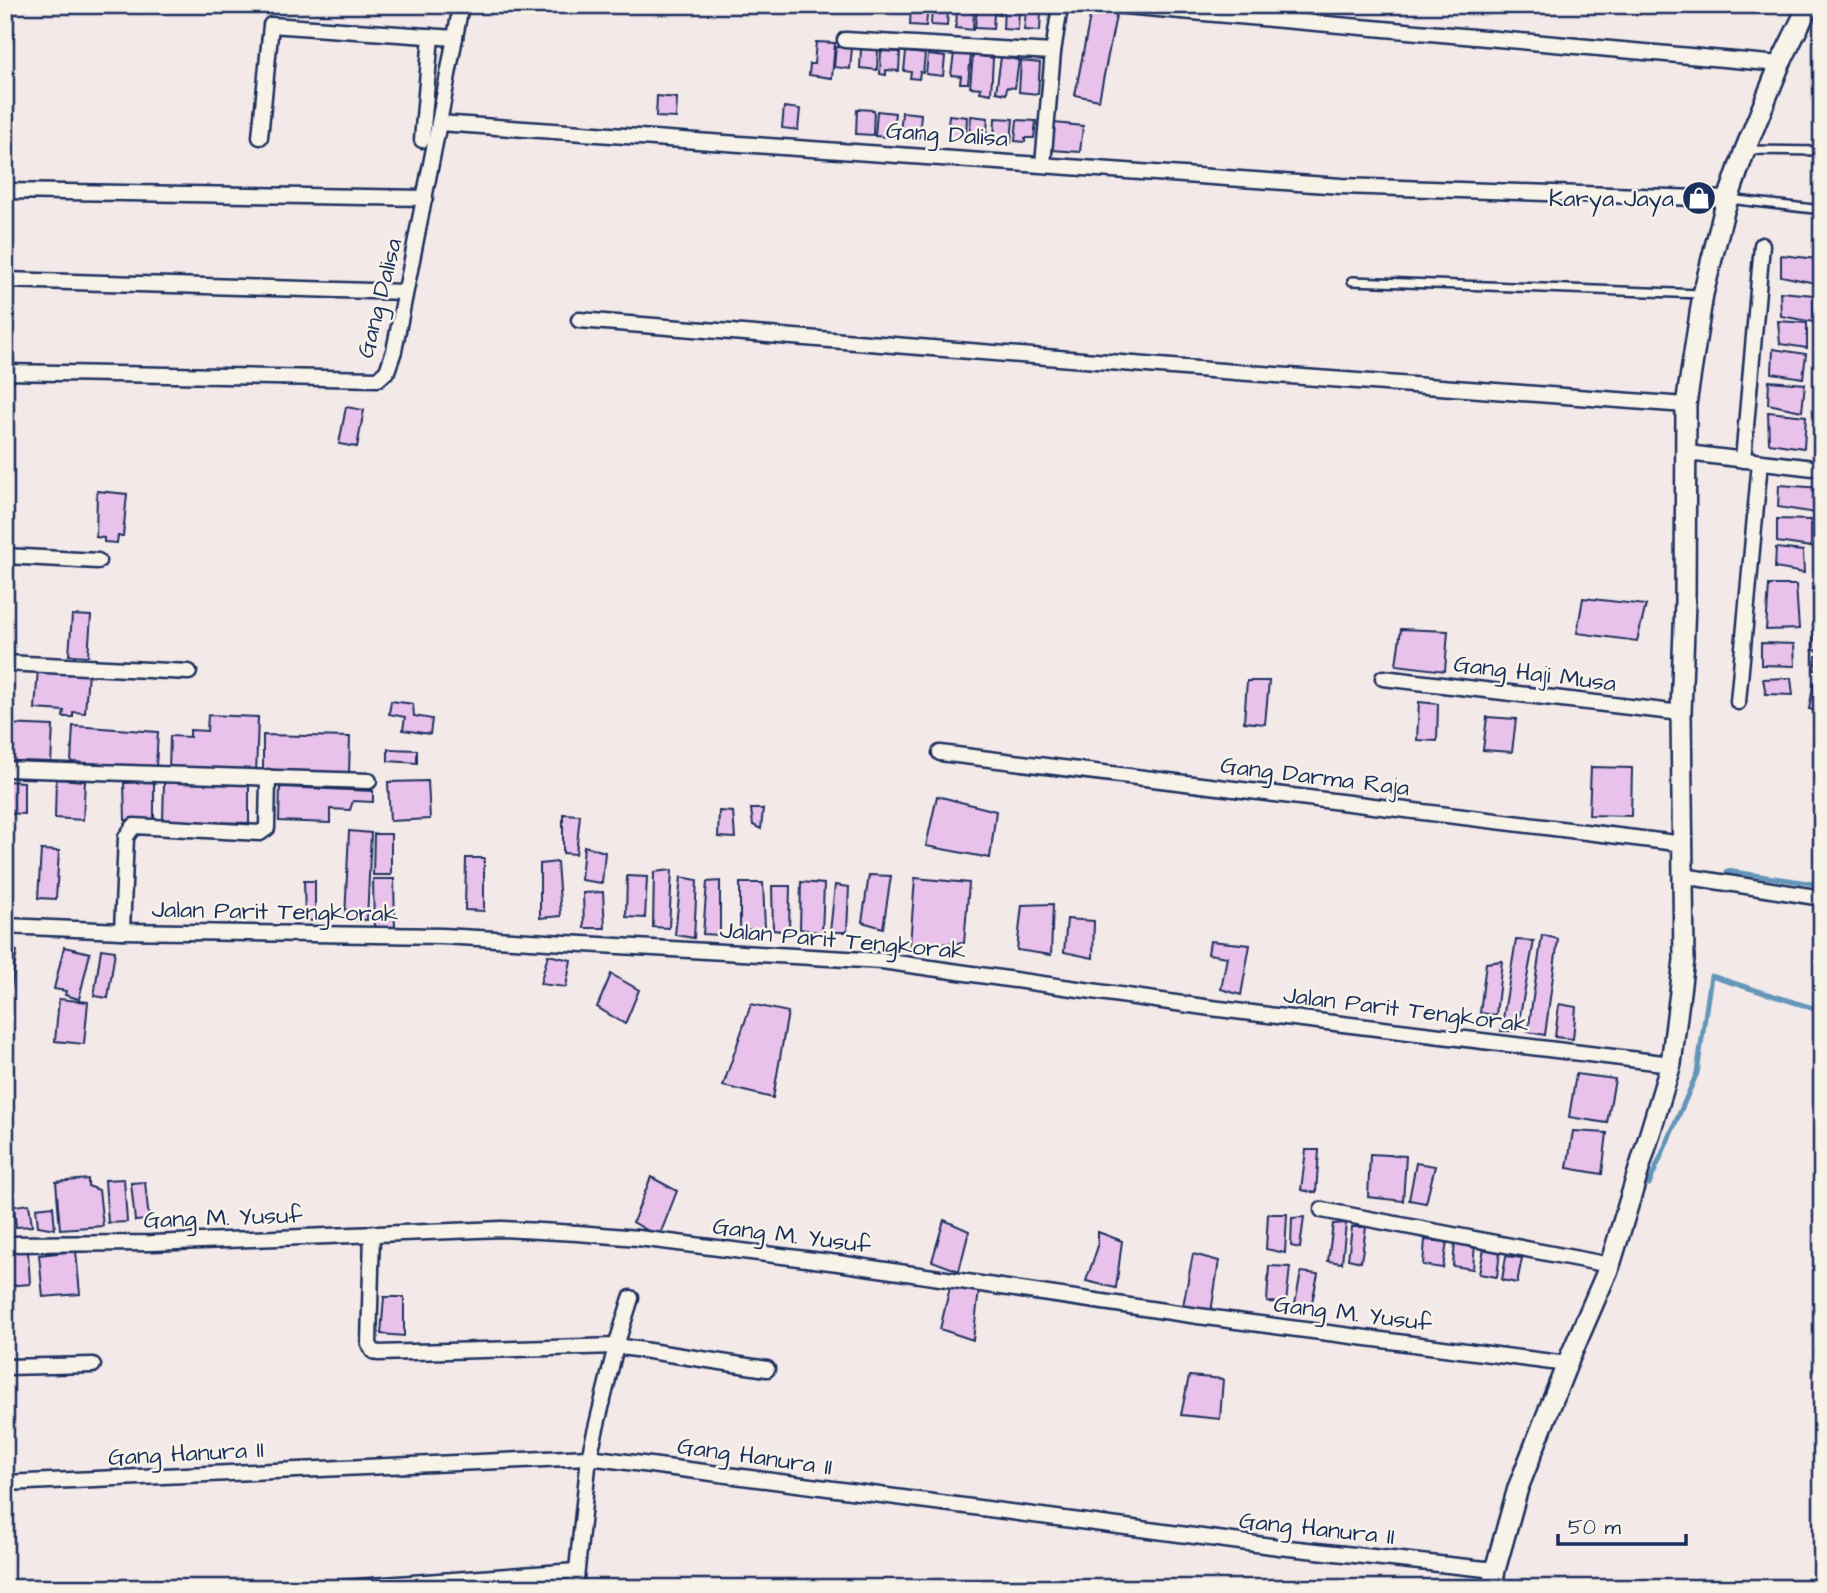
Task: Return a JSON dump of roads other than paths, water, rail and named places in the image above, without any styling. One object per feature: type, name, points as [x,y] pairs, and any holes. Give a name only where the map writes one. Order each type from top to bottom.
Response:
[{"type":"main road","points":[[1493,1579],[1518,1488],[1610,1265],[1671,1065],[1685,960],[1681,713],[1686,405],[1703,294],[1728,199],[1780,64],[1809,5]]},
{"type":"street","points":[[439,123],[461,5]]},
{"type":"street","points":[[1043,164],[1053,52],[1059,13],[1063,5]]},
{"type":"street","points":[[1113,5],[1780,64]]},
{"type":"street","points":[[260,138],[271,25],[455,38]]},
{"type":"street","points":[[422,140],[432,36]]},
{"type":"street","points":[[845,40],[1053,52]]},
{"type":"street","name":"Gang Dalisa","points":[[5,372],[378,379],[387,371],[394,351],[439,123],[1341,186],[1728,199]]},
{"type":"street","points":[[5,191],[425,198]]},
{"type":"street","points":[[1743,460],[1762,245]]},
{"type":"street","points":[[5,280],[405,292]]},
{"type":"street","points":[[579,320],[1686,405]]},
{"type":"street","points":[[1687,453],[1822,469]]},
{"type":"street","points":[[1738,702],[1760,462]]},
{"type":"street","points":[[5,556],[98,561]]},
{"type":"street","points":[[5,663],[189,672]]},
{"type":"street","name":"Gang Haji Musa","points":[[1383,678],[1681,713]]},
{"type":"street","name":"Gang Darma Raja","points":[[940,753],[1684,844]]},
{"type":"street","points":[[5,769],[369,781]]},
{"type":"street","points":[[122,931],[126,837],[129,830],[134,826],[260,834],[267,828],[268,777]]},
{"type":"street","points":[[1683,876],[1822,898]]},
{"type":"street","name":"Jalan Parit Tengkorak","points":[[5,926],[122,931],[442,936],[883,961],[1211,1008],[1671,1065]]},
{"type":"street","points":[[1322,1210],[1610,1265]]},
{"type":"street","name":"Gang M. Yusuf","points":[[5,1244],[152,1243],[502,1229],[638,1238],[838,1263],[1198,1316],[1567,1364]]},
{"type":"street","points":[[372,1233],[369,1344],[373,1351],[378,1353],[616,1346],[768,1369]]},
{"type":"street","points":[[575,1588],[590,1457],[616,1346],[631,1298]]},
{"type":"street","points":[[5,1367],[93,1365]]},
{"type":"street","name":"Gang Hanura II","points":[[5,1483],[590,1457],[1279,1547],[1493,1579]]},
{"type":"street","points":[[343,1588],[576,1571]]},
{"type":"lane","points":[[1745,150],[1822,151]]},
{"type":"lane","points":[[1728,199],[1822,210]]},
{"type":"lane","points":[[1352,281],[1703,294]]},
{"type":"waterway","points":[[1727,871],[1822,885]]},
{"type":"waterway","points":[[1649,1184],[1697,1073],[1711,976],[1822,1011]]},
{"type":"place","name":"Karya Jaya","points":[[1699,198]]}]
